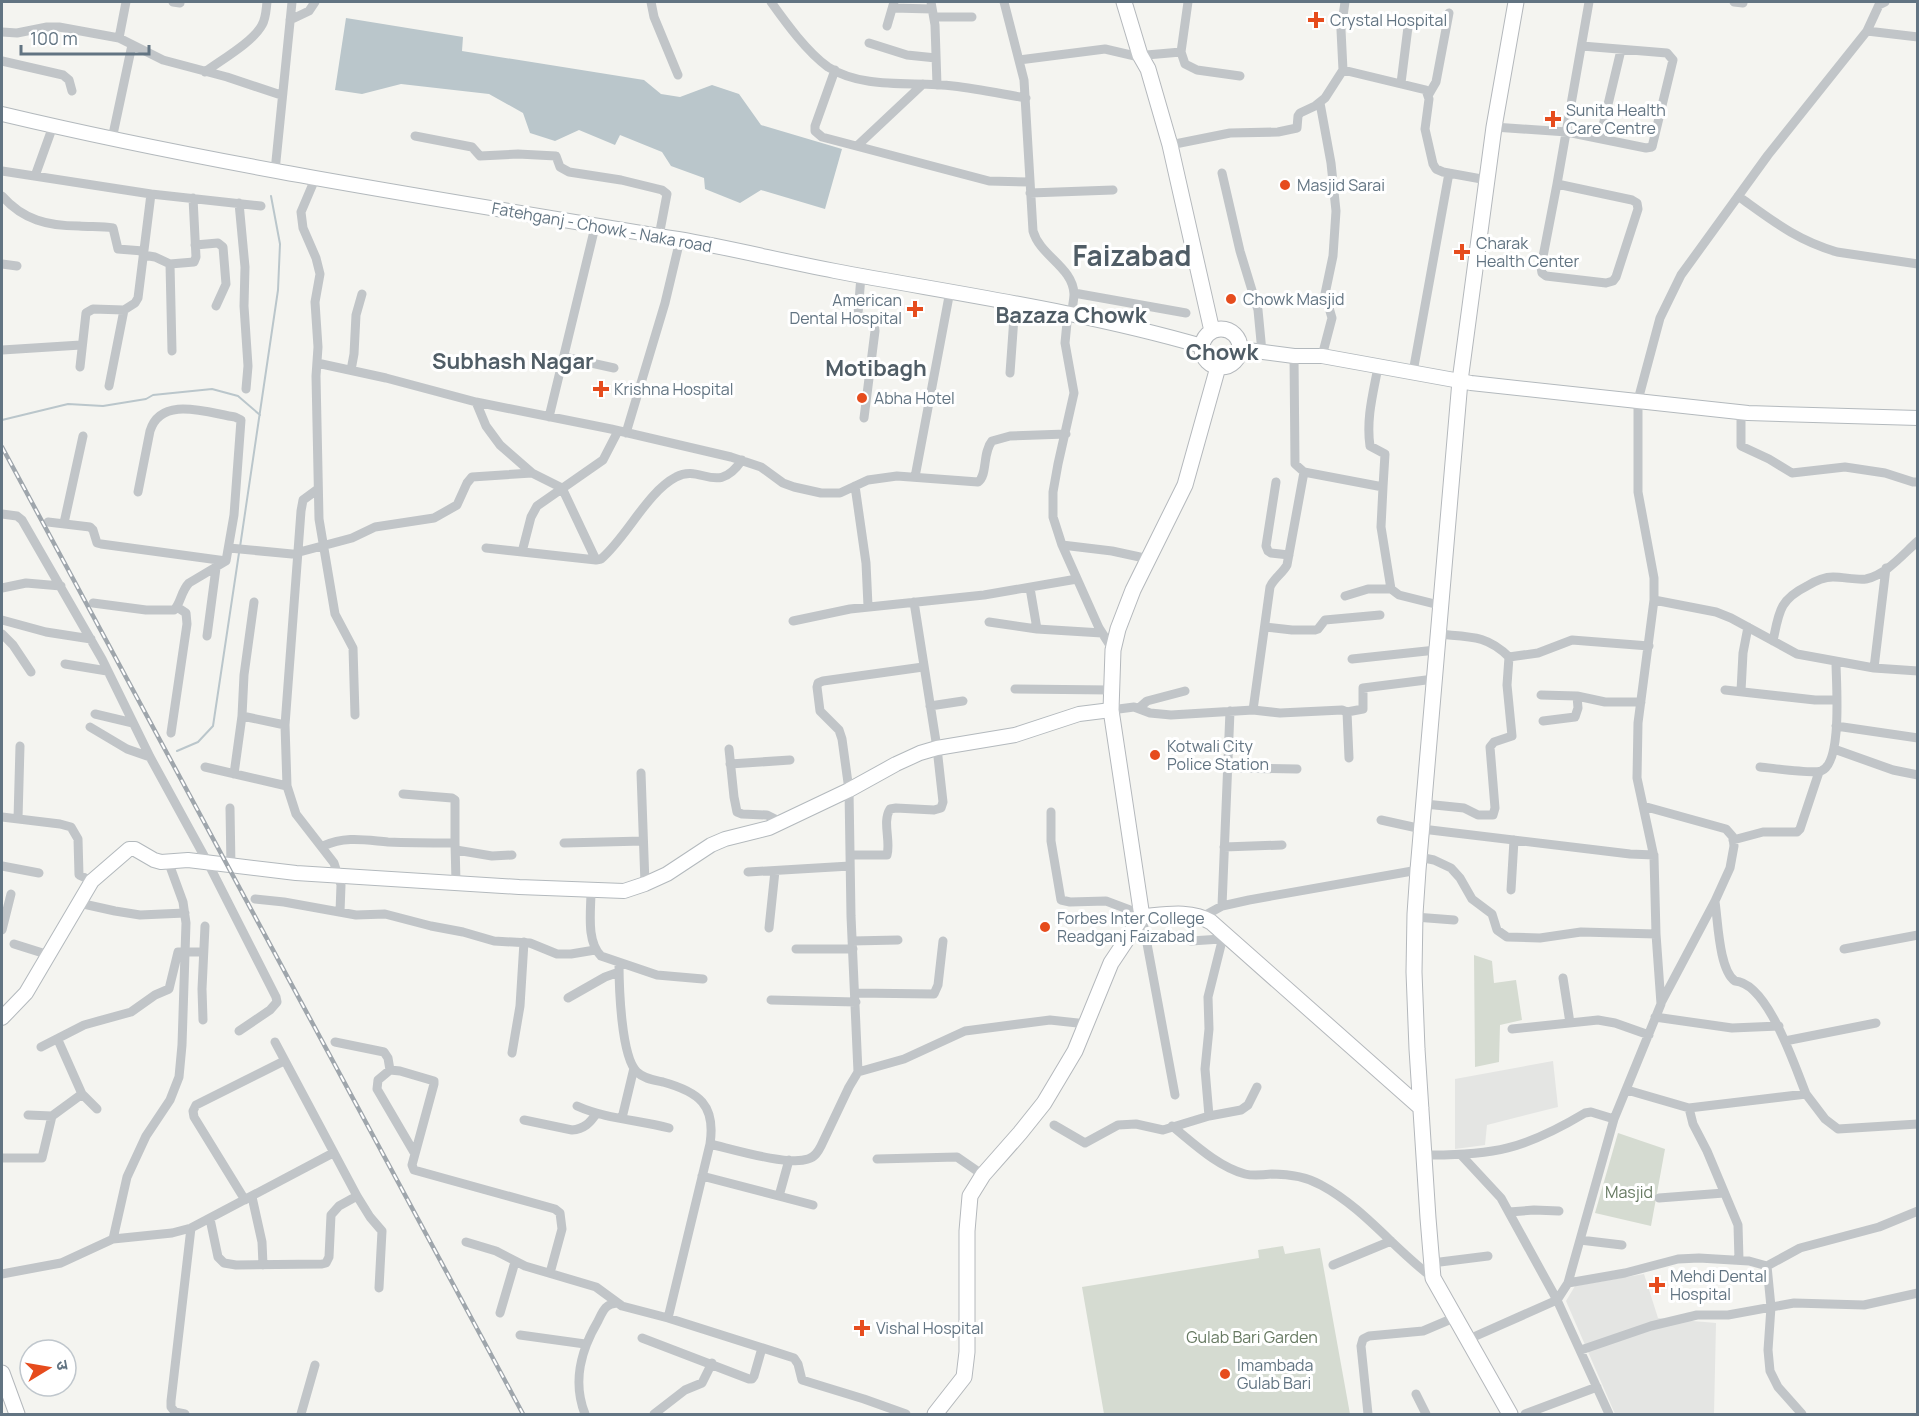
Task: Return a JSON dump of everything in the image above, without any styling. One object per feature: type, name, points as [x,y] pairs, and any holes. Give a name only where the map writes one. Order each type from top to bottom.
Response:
[{"type":"main road","points":[[1124,2],[1145,59],[1170,145],[1212,331]]},
{"type":"main road","points":[[1133,2],[1145,59]]},
{"type":"main road","points":[[1510,1414],[1432,1270],[1421,1108],[1415,983],[1415,917],[1439,605],[1460,381],[1494,127],[1516,2]]},
{"type":"main road","points":[[1225,330],[1236,337],[1240,349],[1238,358],[1231,364],[1218,368],[1206,360],[1202,346],[1207,335],[1212,331],[1225,330]]},
{"type":"main road","points":[[935,1414],[964,1377],[967,1352],[967,1231],[970,1196],[983,1175],[1044,1103],[1076,1051],[1111,963],[1142,916],[1111,710],[1113,650],[1125,609],[1185,485],[1218,368]]},
{"type":"main road","points":[[1142,916],[1202,917],[1421,1108]]},
{"type":"main road","points":[[2,1373],[17,1414]]},
{"type":"street","points":[[120,38],[126,2]]},
{"type":"street","points":[[205,72],[253,37],[264,23],[267,2]]},
{"type":"street","points":[[275,171],[292,2]]},
{"type":"street","points":[[290,20],[309,11],[315,2]]},
{"type":"street","points":[[651,2],[654,17],[678,75]]},
{"type":"street","points":[[771,2],[787,24],[820,60],[853,78],[937,85],[1026,98]]},
{"type":"street","points":[[1004,2],[1026,98],[1029,182],[1035,238],[1068,276],[1074,292],[1065,343],[1074,393],[1058,464],[1052,507],[1055,527],[1102,633],[1113,650]]},
{"type":"street","points":[[1188,2],[1181,52],[1185,64],[1190,68],[1240,76]]},
{"type":"street","points":[[1170,145],[1230,133],[1293,130],[1299,125],[1300,113],[1320,103],[1343,70],[1341,30],[1345,2]]},
{"type":"street","points":[[1557,184],[1637,203],[1638,209],[1613,281],[1606,283],[1546,276],[1542,273],[1541,267],[1589,2]]},
{"type":"street","points":[[1661,1004],[1654,855],[1637,778],[1638,723],[1654,600],[1654,579],[1638,492],[1638,400],[1660,318],[1681,275],[1768,155],[1867,31],[1881,3]]},
{"type":"street","points":[[887,26],[894,5],[932,9],[972,17]]},
{"type":"street","points":[[932,9],[937,85]]},
{"type":"street","points":[[1449,13],[1436,82],[1429,94],[1425,129],[1436,169],[1487,180]]},
{"type":"street","points":[[1401,83],[1409,19]]},
{"type":"street","points":[[2,32],[17,33],[59,27],[120,38],[163,60],[281,95]]},
{"type":"street","points":[[1867,31],[1917,37]]},
{"type":"street","points":[[869,42],[899,53],[936,58]]},
{"type":"street","points":[[112,139],[132,45]]},
{"type":"street","points":[[1494,127],[1567,132],[1646,148],[1652,147],[1673,60],[1667,53],[1582,46]]},
{"type":"street","points":[[1019,60],[1105,49],[1145,59],[1181,52]]},
{"type":"street","points":[[1600,138],[1621,50]]},
{"type":"street","points":[[2,61],[63,75],[69,80],[72,91]]},
{"type":"street","points":[[835,70],[818,115],[815,131],[822,137],[996,183],[1029,182]]},
{"type":"street","points":[[1343,70],[1421,87],[1429,94]]},
{"type":"street","points":[[857,146],[923,84]]},
{"type":"street","points":[[1320,103],[1331,163],[1336,211],[1333,256],[1325,294],[1332,318],[1322,356]]},
{"type":"street","name":"Fatehganj - Chowk - Naka road","points":[[2,114],[112,139],[315,179],[659,236],[861,276],[1070,312],[1202,346]]},
{"type":"street","points":[[35,176],[53,126]]},
{"type":"street","points":[[415,136],[472,147],[480,156],[518,154],[556,156],[560,167],[569,172],[621,180],[662,190],[667,194],[659,236]]},
{"type":"street","points":[[2,171],[151,194],[261,206]]},
{"type":"street","points":[[1222,173],[1240,251],[1258,310],[1262,352]]},
{"type":"street","points":[[1413,372],[1449,173]]},
{"type":"street","points":[[315,179],[301,212],[303,228],[320,267],[315,302],[318,328],[319,519],[335,614],[353,648],[355,715]]},
{"type":"street","points":[[1030,193],[1113,190]]},
{"type":"street","points":[[80,367],[84,318],[89,310],[124,310],[135,303],[138,298],[151,194]]},
{"type":"street","points":[[2,196],[14,209],[36,219],[62,226],[113,228],[118,249],[143,253],[170,264],[194,262],[196,257],[193,198]]},
{"type":"street","points":[[1738,196],[1791,234],[1825,249],[1917,264]]},
{"type":"street","points":[[239,203],[248,366],[246,389]]},
{"type":"street","points":[[549,417],[596,226]]},
{"type":"street","points":[[522,552],[534,511],[542,502],[603,460],[622,432],[665,303],[680,240]]},
{"type":"street","points":[[195,245],[218,243],[223,247],[226,284],[216,306]]},
{"type":"street","points":[[2,264],[17,266]]},
{"type":"street","points":[[170,264],[172,351]]},
{"type":"street","points":[[861,276],[858,314],[874,321],[875,331],[864,418]]},
{"type":"street","points":[[915,477],[950,291]]},
{"type":"street","points":[[1074,292],[1186,313]]},
{"type":"street","points":[[351,370],[356,315],[362,294]]},
{"type":"street","points":[[1010,373],[1015,303]]},
{"type":"street","points":[[109,386],[124,310]]},
{"type":"street","points":[[2,350],[81,345]]},
{"type":"street","points":[[1240,349],[1294,356],[1322,356],[1460,381],[1741,412],[1917,418]]},
{"type":"street","points":[[1294,356],[1294,457],[1297,468],[1304,472],[1383,487]]},
{"type":"street","points":[[564,357],[614,368]]},
{"type":"street","points":[[317,363],[476,402],[742,460],[761,467],[783,483],[801,489],[833,494],[868,480],[897,476],[978,482],[983,477],[986,452],[992,441],[1010,436],[1066,434]]},
{"type":"street","points":[[1378,367],[1370,408],[1369,430],[1371,446],[1385,454],[1381,527],[1391,589]]},
{"type":"street","points":[[476,402],[491,434],[532,473],[562,488],[596,560]]},
{"type":"street","points":[[93,603],[170,611],[177,608],[185,588],[226,561],[236,549],[242,424],[238,418],[180,409],[160,414],[152,422],[138,492]]},
{"type":"street","points":[[1741,412],[1742,446],[1792,473],[1845,467],[1885,473],[1917,482]]},
{"type":"street","points":[[64,523],[83,436]]},
{"type":"street","points":[[486,548],[596,560],[606,555],[661,489],[675,477],[690,473],[711,478],[722,477],[732,473],[742,460]]},
{"type":"street","points":[[1253,710],[1270,587],[1283,572],[1289,555],[1304,472]]},
{"type":"street","points":[[236,549],[298,553],[352,538],[375,527],[439,516],[457,505],[472,477],[532,473]]},
{"type":"street","points":[[1276,482],[1266,546],[1271,553],[1289,555]]},
{"type":"street","points":[[855,486],[866,563],[868,606]]},
{"type":"street","points":[[318,489],[303,500],[285,725],[287,786],[296,814],[323,846],[340,876],[340,912]]},
{"type":"street","points":[[2,514],[17,516],[22,520],[61,586],[91,639],[276,997],[277,1002],[270,1010],[239,1031]]},
{"type":"street","points":[[48,522],[90,527],[97,543],[101,544],[226,561]]},
{"type":"street","points":[[1773,641],[1778,613],[1791,595],[1830,576],[1865,579],[1877,575],[1917,541]]},
{"type":"street","points":[[1062,545],[1112,551],[1149,559]]},
{"type":"street","points":[[207,636],[216,568]]},
{"type":"street","points":[[1874,668],[1886,568]]},
{"type":"street","points":[[793,621],[868,606],[1030,588],[1077,579]]},
{"type":"street","points":[[2,588],[26,583],[61,586]]},
{"type":"street","points":[[1030,588],[1037,629]]},
{"type":"street","points":[[1345,596],[1368,589],[1391,589],[1399,595],[1439,605]]},
{"type":"street","points":[[1654,600],[1716,612],[1797,654],[1874,668],[1917,671]]},
{"type":"street","points":[[234,774],[254,602]]},
{"type":"street","points":[[850,855],[887,855],[889,850],[887,815],[890,809],[934,810],[940,808],[943,793],[914,602]]},
{"type":"street","points":[[171,733],[187,624],[186,613],[177,608]]},
{"type":"street","points":[[1265,627],[1315,630],[1325,620],[1380,615]]},
{"type":"street","points":[[2,620],[9,620],[46,633],[91,639]]},
{"type":"street","points":[[989,622],[1037,629],[1102,633]]},
{"type":"street","points":[[1741,691],[1743,653],[1748,627]]},
{"type":"street","points":[[2,634],[13,645],[31,672]]},
{"type":"street","points":[[1425,804],[1464,808],[1478,815],[1493,815],[1495,808],[1490,747],[1494,742],[1510,738],[1513,734],[1507,685],[1509,657],[1498,646],[1484,640],[1437,634]]},
{"type":"street","points":[[1509,657],[1538,653],[1572,640],[1649,646]]},
{"type":"street","points":[[1352,659],[1436,650]]},
{"type":"street","points":[[1733,840],[1763,832],[1797,832],[1800,829],[1819,772],[1828,765],[1834,749],[1836,662]]},
{"type":"street","points":[[64,664],[107,671]]},
{"type":"street","points":[[710,1144],[789,1160],[811,1159],[816,1154],[858,1072],[849,790],[842,739],[839,730],[820,711],[817,687],[818,683],[923,667]]},
{"type":"street","points":[[2,1018],[20,1000],[92,881],[129,849],[135,849],[154,860],[188,860],[231,867],[340,876],[624,891],[668,874],[711,845],[725,839],[761,831],[782,822],[914,756],[937,748],[1009,736],[1079,714],[1111,710],[1139,708],[1150,713],[1171,714],[1253,710],[1280,713],[1347,712],[1363,709],[1364,688],[1434,679]]},
{"type":"street","points":[[1015,688],[1112,690]]},
{"type":"street","points":[[1725,690],[1836,700]]},
{"type":"street","points":[[1139,708],[1147,701],[1185,691]]},
{"type":"street","points":[[1541,695],[1577,696],[1605,702],[1641,702]]},
{"type":"street","points":[[1543,721],[1575,717],[1578,708],[1577,696]]},
{"type":"street","points":[[930,706],[963,700]]},
{"type":"street","points":[[1222,906],[1230,711]]},
{"type":"street","points":[[1347,712],[1349,758]]},
{"type":"street","points":[[95,714],[133,723]]},
{"type":"street","points":[[242,716],[285,725]]},
{"type":"street","points":[[1836,726],[1917,738]]},
{"type":"street","points":[[90,728],[127,748],[150,757]]},
{"type":"street","points":[[18,819],[20,746]]},
{"type":"street","points":[[729,749],[737,812],[767,815],[782,822]]},
{"type":"street","points":[[1834,749],[1893,770],[1917,775]]},
{"type":"street","points":[[730,764],[790,760]]},
{"type":"street","points":[[206,767],[287,786]]},
{"type":"street","points":[[1760,767],[1819,772]]},
{"type":"street","points":[[1227,768],[1297,769]]},
{"type":"street","points":[[641,773],[645,884]]},
{"type":"street","points":[[403,794],[455,800],[456,882]]},
{"type":"street","points":[[1469,1339],[1557,1300],[1568,1283],[1614,1119],[1661,1004],[1730,868],[1733,840],[1726,829],[1643,806]]},
{"type":"street","points":[[230,808],[231,867]]},
{"type":"street","points":[[1051,812],[1050,841],[1061,900],[1106,901],[1142,916],[1175,1095]]},
{"type":"street","points":[[2,817],[71,827],[78,839],[80,875],[92,881]]},
{"type":"street","points":[[1381,820],[1422,829],[1654,855]]},
{"type":"street","points":[[323,846],[334,841],[355,838],[455,846],[492,856],[512,855]]},
{"type":"street","points":[[1511,890],[1514,840]]},
{"type":"street","points":[[564,843],[643,841]]},
{"type":"street","points":[[1224,847],[1282,845]]},
{"type":"street","points":[[113,1239],[127,1177],[146,1136],[177,1087],[181,1060],[186,951],[185,913],[168,861]]},
{"type":"street","points":[[1202,917],[1222,906],[1419,863],[1441,863],[1451,868],[1460,878],[1472,899],[1492,914],[1500,934],[1507,937],[1540,938],[1581,932],[1656,934]]},
{"type":"street","points":[[2,866],[39,873]]},
{"type":"street","points":[[748,872],[850,866]]},
{"type":"street","points":[[769,928],[775,871]]},
{"type":"street","points":[[591,891],[592,942],[601,956],[619,968],[668,977],[703,979]]},
{"type":"street","points":[[2,930],[5,906],[11,894]]},
{"type":"street","points":[[255,899],[356,915],[385,914],[494,941],[524,942],[564,955],[596,950]]},
{"type":"street","points":[[1715,901],[1728,974],[1735,981],[1742,981],[1750,987],[1779,1026],[1806,1094],[1825,1119],[1838,1129],[1917,1124]]},
{"type":"street","points":[[80,903],[140,915],[185,913]]},
{"type":"street","points":[[1415,917],[1454,920]]},
{"type":"street","points":[[203,1020],[205,926]]},
{"type":"street","points":[[1844,949],[1917,935]]},
{"type":"street","points":[[1191,941],[1223,936],[1208,997],[1209,1029],[1205,1069],[1209,1116]]},
{"type":"street","points":[[796,949],[898,940]]},
{"type":"street","points":[[771,1000],[934,994],[938,985],[943,941]]},
{"type":"street","points":[[512,1053],[519,1006],[524,942]]},
{"type":"street","points":[[15,944],[49,955]]},
{"type":"street","points":[[40,1047],[89,1023],[131,1012],[155,995],[167,990],[171,985],[178,952],[203,952]]},
{"type":"street","points":[[568,998],[619,968]]},
{"type":"street","points":[[619,968],[620,999],[627,1054],[634,1068],[645,1077],[679,1087],[703,1103],[712,1121],[710,1144],[668,1318]]},
{"type":"street","points":[[1563,978],[1570,1023]]},
{"type":"street","points":[[1656,1017],[1732,1028],[1779,1026]]},
{"type":"street","points":[[858,1072],[904,1059],[965,1031],[1050,1020],[1087,1024]]},
{"type":"street","points":[[1512,1029],[1605,1021],[1649,1035]]},
{"type":"street","points":[[1785,1041],[1875,1023]]},
{"type":"street","points":[[58,1040],[82,1094],[97,1109]]},
{"type":"street","points":[[275,1042],[357,1196],[382,1231],[379,1288]]},
{"type":"street","points":[[335,1042],[384,1052],[388,1058],[390,1070]]},
{"type":"street","points":[[263,1265],[262,1242],[249,1199],[194,1117],[193,1111],[196,1106],[284,1061]]},
{"type":"street","points":[[622,1118],[634,1068]]},
{"type":"street","points":[[415,1154],[377,1089],[378,1080],[390,1070],[434,1081],[415,1154],[412,1165],[414,1170],[555,1209],[561,1213],[562,1229],[550,1273]]},
{"type":"street","points":[[1054,1125],[1085,1143],[1118,1125],[1136,1124],[1158,1130],[1245,1108],[1257,1087]]},
{"type":"street","points":[[1627,1090],[1689,1108],[1806,1094]]},
{"type":"street","points":[[28,1115],[52,1116],[82,1094]]},
{"type":"street","points":[[578,1106],[596,1114],[669,1128]]},
{"type":"street","points":[[1689,1108],[1693,1124],[1738,1225],[1739,1260]]},
{"type":"street","points":[[1424,1155],[1462,1156],[1505,1150],[1548,1134],[1585,1113],[1591,1112],[1614,1119]]},
{"type":"street","points":[[524,1120],[572,1130],[588,1124],[596,1114]]},
{"type":"street","points":[[2,1158],[35,1160],[42,1158],[52,1116]]},
{"type":"street","points":[[1172,1126],[1197,1146],[1235,1170],[1246,1174],[1297,1177],[1322,1185],[1347,1202],[1414,1264],[1432,1270],[1488,1256]]},
{"type":"street","points":[[2,1274],[61,1263],[113,1239],[172,1233],[191,1228],[333,1153]]},
{"type":"street","points":[[1462,1156],[1492,1187],[1509,1212],[1557,1300],[1610,1414]]},
{"type":"street","points":[[877,1159],[957,1157],[983,1175]]},
{"type":"street","points":[[779,1196],[789,1160]]},
{"type":"street","points":[[702,1176],[813,1205]]},
{"type":"street","points":[[1659,1198],[1724,1193]]},
{"type":"street","points":[[210,1219],[218,1257],[221,1261],[236,1265],[326,1263],[329,1257],[332,1215],[339,1206],[357,1196]]},
{"type":"street","points":[[1509,1212],[1559,1211]]},
{"type":"street","points":[[1568,1283],[1625,1273],[1678,1259],[1739,1260],[1767,1266],[1800,1248],[1879,1227],[1917,1211]]},
{"type":"street","points":[[185,1414],[175,1412],[171,1407],[171,1401],[191,1228]]},
{"type":"street","points":[[1580,1240],[1622,1245]]},
{"type":"street","points":[[1333,1265],[1391,1241]]},
{"type":"street","points":[[466,1242],[496,1251],[515,1262],[602,1289],[617,1303],[794,1358],[802,1380],[906,1414]]},
{"type":"street","points":[[500,1313],[515,1262]]},
{"type":"street","points":[[1767,1266],[1771,1307],[1768,1350],[1771,1377],[1803,1414]]},
{"type":"street","points":[[1581,1350],[1651,1326],[1697,1315],[1728,1315],[1794,1303],[1864,1305],[1917,1293]]},
{"type":"street","points":[[585,1414],[578,1387],[585,1344],[604,1308],[617,1303]]},
{"type":"street","points":[[1368,1414],[1361,1346],[1363,1339],[1370,1336],[1423,1331],[1456,1317]]},
{"type":"street","points":[[520,1335],[585,1344]]},
{"type":"street","points":[[642,1338],[752,1379],[762,1348]]},
{"type":"street","points":[[654,1414],[685,1390],[702,1383],[712,1363]]},
{"type":"street","points":[[301,1414],[315,1365]]},
{"type":"street","points":[[1524,1414],[1597,1387]]},
{"type":"street","points":[[1416,1395],[1426,1414]]},
{"type":"shaded area","points":[[346,18],[463,37],[462,51],[644,80],[661,94],[680,97],[712,85],[739,94],[761,125],[842,149],[825,209],[761,190],[740,203],[705,189],[704,178],[671,166],[662,152],[620,135],[615,145],[579,130],[555,141],[530,133],[523,113],[489,94],[401,84],[362,94],[335,90]]},
{"type":"shaded area","points":[[1553,1061],[1558,1107],[1487,1125],[1485,1145],[1455,1149],[1455,1079]]},
{"type":"shaded area","points":[[1644,1274],[1658,1318],[1716,1323],[1714,1414],[1615,1414],[1566,1301],[1575,1286]]},
{"type":"green space","points":[[1474,955],[1492,961],[1494,983],[1516,980],[1522,1020],[1500,1025],[1499,1062],[1475,1067]]},
{"type":"green space","name":"Masjid","points":[[1618,1133],[1665,1149],[1651,1226],[1595,1213]]},
{"type":"green space","name":"Gulab Bari Garden","points":[[1283,1246],[1285,1254],[1320,1248],[1350,1414],[1104,1414],[1082,1287],[1259,1258],[1258,1250]]},
{"type":"waterway","points":[[240,547],[278,290],[280,244],[271,196]]},
{"type":"waterway","points":[[2,420],[68,404],[103,406],[146,399],[153,395],[212,389],[238,396],[260,415]]},
{"type":"waterway","points":[[177,751],[198,742],[213,726],[239,553]]},
{"type":"railway","points":[[2,447],[523,1414]]},
{"type":"place","name":"Crystal Hospital","points":[[1316,20]]},
{"type":"place","name":"Sunita Health Care Centre","points":[[1553,119]]},
{"type":"place","name":"Masjid Sarai","points":[[1285,185]]},
{"type":"place","name":"Charak Health Center","points":[[1462,252]]},
{"type":"place","name":"Chowk Masjid","points":[[1231,299]]},
{"type":"place","name":"American Dental Hospital","points":[[915,309]]},
{"type":"place","name":"Krishna Hospital","points":[[601,389]]},
{"type":"place","name":"Abha Hotel","points":[[862,398]]},
{"type":"place","name":"Kotwali City Police Station","points":[[1155,755]]},
{"type":"place","name":"Forbes Inter College Readganj Faizabad","points":[[1045,927]]},
{"type":"place","name":"Mehdi Dental Hospital","points":[[1657,1285]]},
{"type":"place","name":"Vishal Hospital","points":[[862,1328]]},
{"type":"place","name":"Imambada Gulab Bari","points":[[1225,1374]]},
{"type":"district","name":"Faizabad","points":[[1132,256]]},
{"type":"district","name":"Bazaza Chowk","points":[[1071,315]]},
{"type":"district","name":"Chowk","points":[[1222,352]]},
{"type":"district","name":"Subhash Nagar","points":[[513,361]]},
{"type":"district","name":"Motibagh","points":[[876,368]]}]
